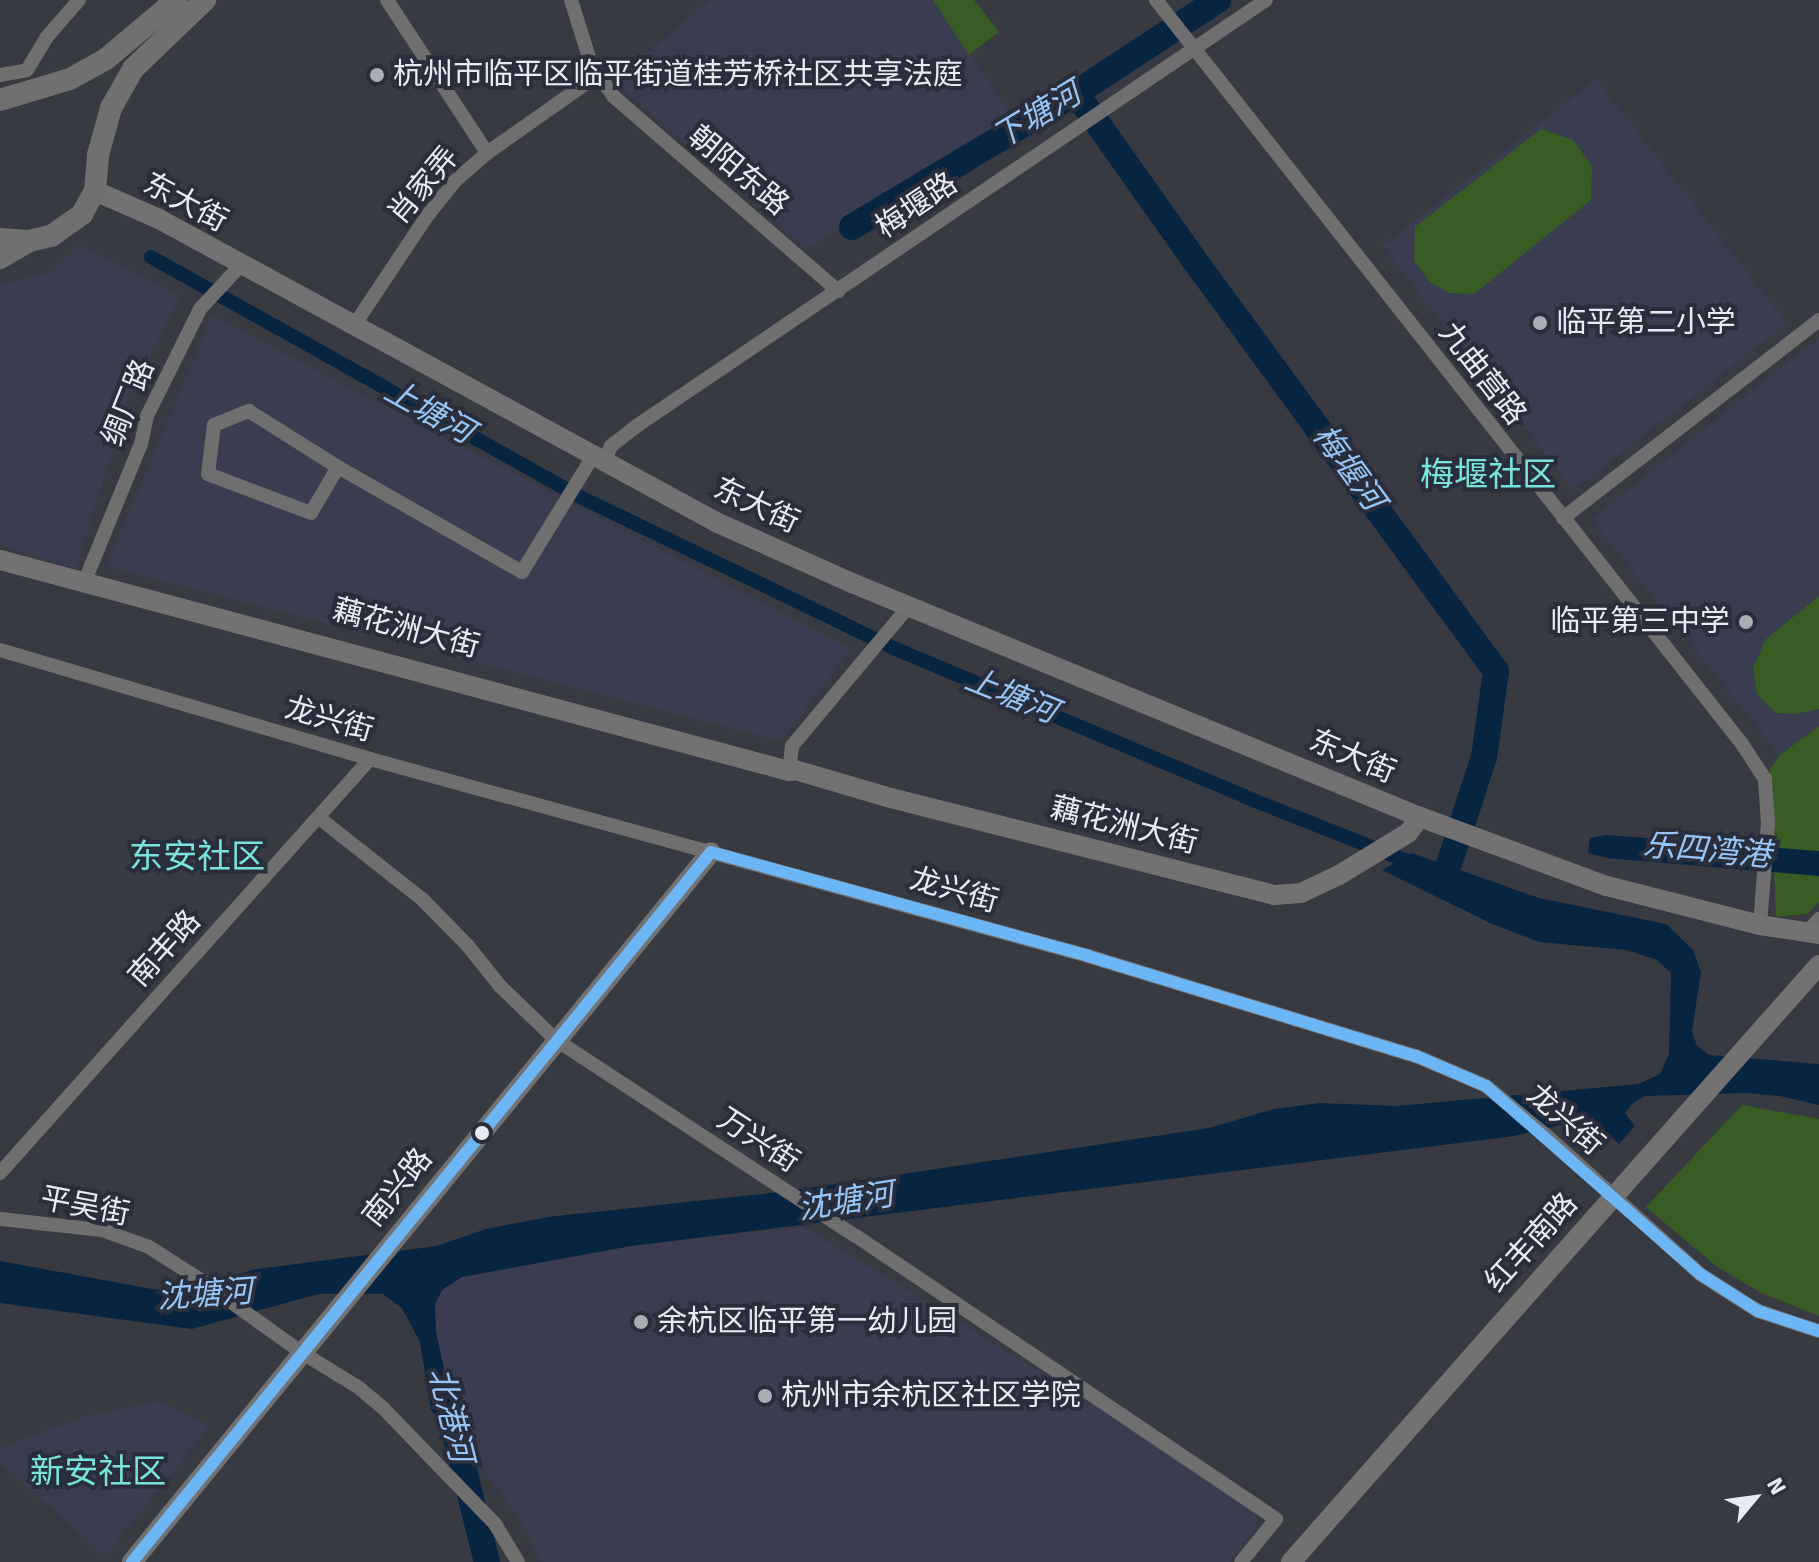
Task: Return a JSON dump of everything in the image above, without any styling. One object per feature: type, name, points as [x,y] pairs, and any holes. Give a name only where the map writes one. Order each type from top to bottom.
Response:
[{"type":"main road","points":[[0,100],[70,79],[106,59],[176,0]]},
{"type":"main road","points":[[1,245],[51,236],[82,214],[95,191],[98,155],[111,108],[133,69],[205,0]]},
{"type":"street","points":[[0,75],[27,70],[46,38],[79,0]]},
{"type":"street","points":[[387,0],[487,153]]},
{"type":"street","name":"朝阳东路","points":[[571,0],[591,64],[613,96],[838,291]]},
{"type":"street","name":"九曲营路","points":[[1156,0],[1742,744],[1765,779],[1768,823],[1760,925]]},
{"type":"street","name":"梅堰路","points":[[338,467],[522,572],[595,461],[638,425],[1138,90],[1266,0]]},
{"type":"street","name":"肖家弄","points":[[353,327],[427,216],[455,181],[487,153],[598,75]]},
{"type":"street","name":"东大街","points":[[95,191],[159,219],[595,461],[718,523],[909,606],[1416,823],[1508,850],[1607,886],[1760,925],[1815,928]]},
{"type":"street","name":"绸厂路","points":[[88,573],[141,444],[153,403],[200,309],[240,266]]},
{"type":"street","points":[[1563,518],[1819,320]]},
{"type":"street","points":[[249,411],[338,467],[311,513],[208,474],[214,425],[249,411]]},
{"type":"street","name":"藕花洲大街","points":[[0,548],[891,798],[1274,895],[1301,893],[1353,867],[1416,823]]},
{"type":"street","name":"藕花洲大街","points":[[0,560],[792,768]]},
{"type":"street","points":[[792,768],[792,746],[909,606]]},
{"type":"street","name":"龙兴街","points":[[0,650],[370,759],[1088,956],[1416,1056],[1486,1086],[1548,1137],[1700,1274],[1758,1311],[1819,1331]]},
{"type":"street","name":"南丰路","points":[[0,1173],[370,759]]},
{"type":"street","name":"万兴街","points":[[318,817],[423,900],[468,946],[501,987],[556,1040],[856,1236],[1276,1519],[1241,1562]]},
{"type":"street","name":"南兴路","points":[[132,1562],[711,852]]},
{"type":"street","name":"红丰南路","points":[[1291,1562],[1819,965]]},
{"type":"street","name":"平吴街","points":[[0,1219],[102,1230],[149,1247],[199,1279],[301,1352],[358,1387],[434,1459],[485,1514],[502,1534],[518,1562]]},
{"type":"shaded area","points":[[710,0],[933,0],[1015,122],[806,249],[614,81]]},
{"type":"shaded area","name":"临平第二小学","points":[[1596,79],[1787,323],[1573,490],[1382,246]]},
{"type":"shaded area","points":[[80,245],[180,296],[130,393],[76,569],[0,545],[0,288],[4,284],[51,273]]},
{"type":"shaded area","points":[[212,316],[851,649],[781,741],[106,566]]},
{"type":"shaded area","name":"临平第三中学","points":[[1819,338],[1819,726],[1780,755],[1591,519]]},
{"type":"shaded area","name":"杭州市余杭区社区学院","points":[[804,1227],[1247,1499],[1258,1516],[1253,1534],[1229,1562],[541,1562],[521,1520],[460,1440],[436,1332],[435,1304],[442,1290],[462,1277],[631,1246]]},
{"type":"shaded area","points":[[158,1401],[209,1427],[105,1556],[0,1463],[0,1449],[83,1417]]},
{"type":"green space","points":[[933,0],[974,0],[999,32],[969,55]]},
{"type":"green space","points":[[1541,129],[1573,140],[1592,166],[1591,200],[1474,294],[1449,293],[1430,282],[1414,261],[1415,227]]},
{"type":"green space","points":[[1819,596],[1819,709],[1796,714],[1776,713],[1757,694],[1753,669],[1765,640]]},
{"type":"green space","points":[[1819,726],[1819,902],[1807,914],[1776,917],[1770,769],[1780,755]]},
{"type":"green space","points":[[1742,1105],[1819,1119],[1819,1316],[1761,1293],[1716,1266],[1646,1207]]},
{"type":"water","name":"乐四湾港","points":[[1606,835],[1819,851],[1819,876],[1607,858],[1588,853],[1590,838]]},
{"type":"water","name":"沈塘河","points":[[1412,853],[1539,898],[1666,924],[1693,950],[1701,972],[1692,1031],[1697,1046],[1709,1055],[1819,1064],[1819,1105],[1780,1096],[1745,1093],[1645,1096],[1625,1113],[1635,1126],[1619,1144],[1604,1130],[1572,1122],[1514,1136],[631,1246],[462,1277],[442,1290],[435,1304],[436,1332],[460,1440],[431,1410],[420,1342],[402,1308],[383,1294],[318,1294],[192,1329],[0,1303],[0,1261],[174,1293],[257,1269],[437,1246],[486,1229],[548,1217],[789,1191],[1209,1128],[1274,1109],[1319,1103],[1397,1106],[1639,1084],[1660,1074],[1669,1054],[1671,973],[1657,960],[1627,950],[1539,942],[1490,923],[1382,870]]},
{"type":"waterway","name":"下塘河","points":[[852,227],[1076,93],[1218,0]]},
{"type":"waterway","name":"梅堰河","points":[[1076,93],[1195,261],[1496,671],[1484,757],[1445,876]]},
{"type":"waterway","name":"上塘河","points":[[151,257],[578,496],[896,649],[1253,800],[1420,866]]},
{"type":"waterway","name":"北港河","points":[[446,1399],[487,1562]]},
{"type":"transit line","points":[[132,1562],[711,852],[1088,956],[1416,1056],[1486,1086],[1700,1274],[1758,1311],[1819,1331]]},
{"type":"place","name":"杭州市临平区临平街道桂芳桥社区共享法庭","points":[[377,75]]},
{"type":"place","name":"临平第二小学","points":[[1540,323]]},
{"type":"place","name":"临平第三中学","points":[[1746,622]]},
{"type":"place","name":"余杭区临平第一幼儿园","points":[[641,1322]]},
{"type":"place","name":"杭州市余杭区社区学院","points":[[765,1396]]},
{"type":"district","name":"梅堰社区","points":[[1488,476]]},
{"type":"district","name":"东安社区","points":[[197,858]]},
{"type":"district","name":"新安社区","points":[[98,1473]]}]
